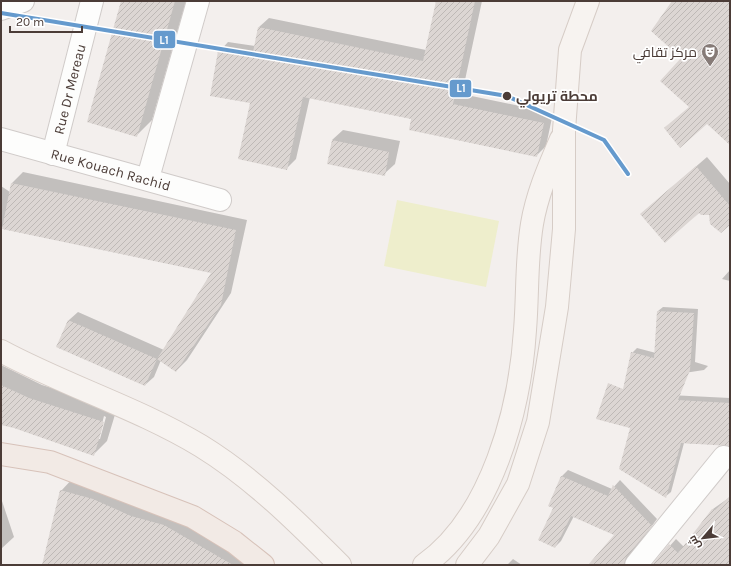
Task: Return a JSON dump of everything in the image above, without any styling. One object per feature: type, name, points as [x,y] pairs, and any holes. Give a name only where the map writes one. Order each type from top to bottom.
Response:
[{"type":"main road","points":[[1,454],[50,462],[193,517],[234,542],[263,565]]},
{"type":"street","points":[[1,9],[23,1]]},
{"type":"street","name":"Rue Dr Mereau","points":[[53,154],[92,1]]},
{"type":"street","points":[[148,178],[198,1]]},
{"type":"street","points":[[468,565],[489,536],[518,484],[538,422],[557,307],[564,229],[564,130],[570,50],[588,1]]},
{"type":"street","points":[[424,565],[458,533],[480,498],[498,461],[516,401],[525,330],[528,257],[532,224],[539,192],[564,130]]},
{"type":"street","name":"Rue Kouach Rachid","points":[[1,139],[148,178],[220,200]]},
{"type":"street","points":[[1,351],[154,421],[201,446],[236,469],[272,500],[340,565]]},
{"type":"street","points":[[636,565],[724,457]]},
{"type":"green space","points":[[397,200],[499,221],[486,287],[384,266]]},
{"type":"building","points":[[121,1],[175,1],[137,137],[87,122]]},
{"type":"building","points":[[436,1],[475,1],[453,104],[544,123],[537,157],[409,130],[411,119],[303,97],[287,170],[238,159],[250,103],[210,96],[218,51],[252,57],[258,27],[423,61]]},
{"type":"building","points":[[672,1],[730,1],[730,145],[707,124],[680,148],[664,128],[689,107],[660,81],[681,58],[651,31]]},
{"type":"building","points":[[332,140],[389,152],[385,176],[327,164]]},
{"type":"building","points":[[696,166],[730,206],[730,225],[721,233],[710,224],[709,215],[701,215],[699,213],[665,243],[640,214]]},
{"type":"building","points":[[11,183],[236,230],[221,305],[176,372],[157,359],[211,273],[2,229]]},
{"type":"building","points":[[657,311],[694,313],[690,370],[678,400],[730,403],[730,446],[681,443],[666,498],[619,469],[630,428],[596,419],[608,383],[623,389],[631,352],[654,358]]},
{"type":"building","points":[[68,320],[157,359],[145,386],[56,347]]},
{"type":"building","points":[[1,385],[29,398],[104,422],[94,456],[14,428],[1,425]]},
{"type":"building","points":[[561,476],[608,496],[613,485],[652,526],[626,557],[624,565],[588,565],[614,535],[571,516],[555,548],[538,540],[553,508],[548,506]]},
{"type":"building","points":[[60,490],[93,499],[131,516],[164,525],[233,565],[42,565]]},
{"type":"building","points":[[730,496],[730,565],[652,565],[669,544],[678,553],[712,509],[715,510]]},
{"type":"transit line","name":"L1","points":[[1,13],[507,96],[604,140],[628,174]]},
{"type":"place","name":"مركز تقافي","points":[[710,67]]},
{"type":"place","name":"محطة تريولي","points":[[507,96]]}]
